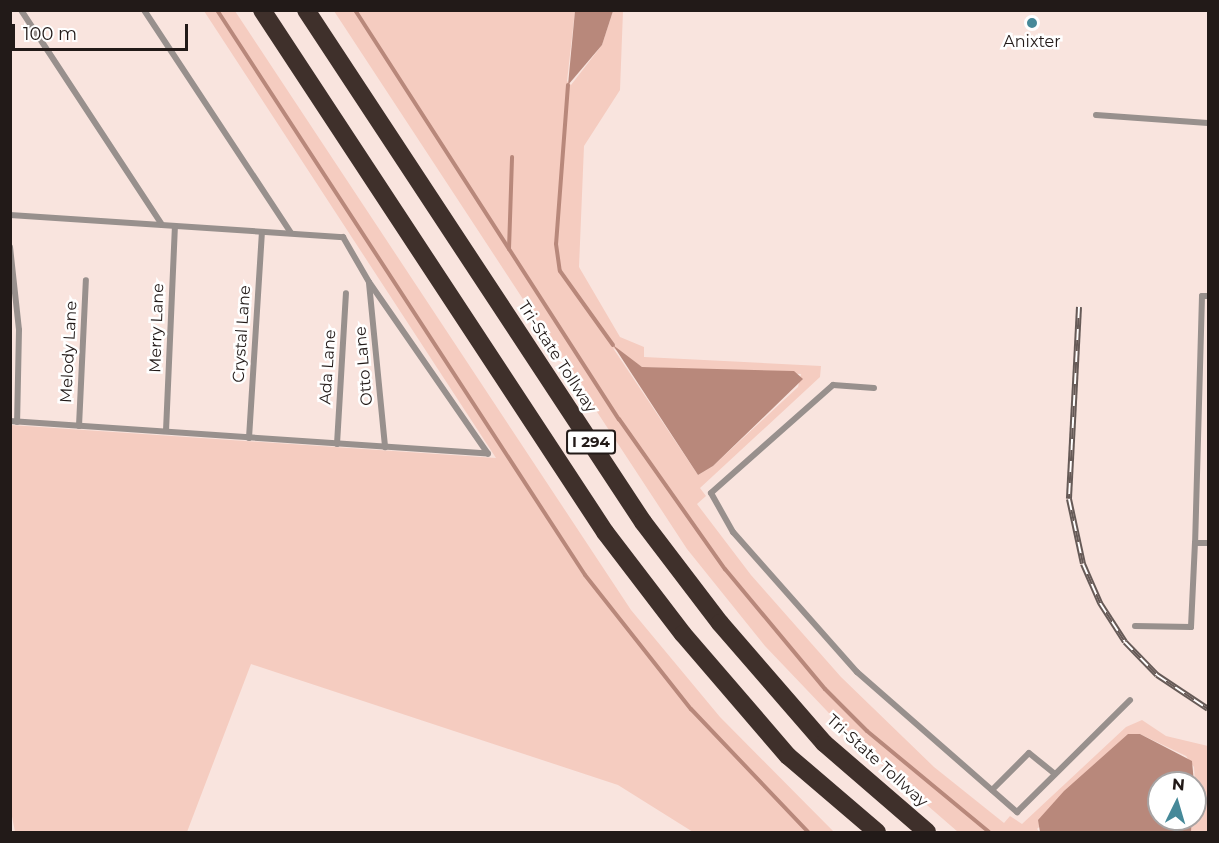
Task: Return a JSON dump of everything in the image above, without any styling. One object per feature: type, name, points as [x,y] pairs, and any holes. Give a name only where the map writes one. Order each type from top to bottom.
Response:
[{"type":"highway","name":"I 294","points":[[262,10],[605,532],[683,634],[788,756],[877,832]]},
{"type":"highway","name":"Tri-State Tollway","points":[[306,10],[643,522],[720,622],[824,743],[927,832]]},
{"type":"lane","points":[[21,10],[162,225]]},
{"type":"lane","points":[[144,10],[291,233]]},
{"type":"lane","points":[[1096,115],[1209,123]]},
{"type":"lane","points":[[10,215],[343,237],[369,282],[488,454],[14,421],[19,330],[10,247]]},
{"type":"lane","name":"Merry Lane","points":[[166,431],[175,226]]},
{"type":"lane","name":"Crystal Lane","points":[[249,438],[262,231]]},
{"type":"lane","name":"Melody Lane","points":[[79,426],[86,280]]},
{"type":"lane","name":"Otto Lane","points":[[369,282],[385,447]]},
{"type":"lane","name":"Ada Lane","points":[[337,444],[346,293]]},
{"type":"lane","points":[[1135,626],[1191,627],[1202,296],[1209,296]]},
{"type":"lane","points":[[874,388],[833,385],[711,493],[733,532],[857,672],[1017,812],[1130,700]]},
{"type":"lane","points":[[1195,543],[1209,543]]},
{"type":"lane","points":[[992,790],[1029,753],[1055,774]]},
{"type":"shaded area","points":[[204,11],[235,11],[631,610],[720,717],[834,832],[693,832],[618,785],[251,664],[187,832],[15,832],[10,806],[11,425],[496,458]]},
{"type":"shaded area","points":[[334,11],[575,11],[567,81],[571,85],[602,45],[613,11],[623,11],[620,90],[584,146],[579,267],[620,337],[644,347],[644,357],[821,366],[820,377],[700,488],[706,496],[697,504],[751,575],[841,677],[934,767],[1004,823],[1010,816],[1022,824],[1126,727],[1142,720],[1166,736],[1208,746],[1208,832],[1191,832],[1207,831],[1207,771],[1194,771],[1186,756],[1140,734],[1037,829],[1040,832],[958,832],[867,753],[765,646],[687,549]],"holes":[[[613,348],[642,367],[801,374],[798,387],[713,466],[698,475]]]},
{"type":"shaded area","points":[[575,11],[613,11],[602,45],[568,85]]},
{"type":"shaded area","points":[[613,345],[642,367],[794,371],[803,379],[713,466],[698,475]]},
{"type":"shaded area","points":[[1128,734],[1140,734],[1192,761],[1193,771],[1147,771],[1147,831],[1191,832],[1040,832],[1038,820],[1064,791]]},
{"type":"waterway","points":[[217,10],[585,575],[691,709],[808,832]]},
{"type":"waterway","points":[[355,10],[619,419],[725,569],[825,689],[867,731],[989,832]]},
{"type":"waterway","points":[[568,85],[556,244],[560,271],[613,345]]},
{"type":"waterway","points":[[509,249],[512,157]]},
{"type":"railway","points":[[1079,307],[1069,499],[1083,564],[1100,603],[1125,642],[1157,675],[1208,709]]},
{"type":"place","name":"Anixter","points":[[1032,23]]}]
